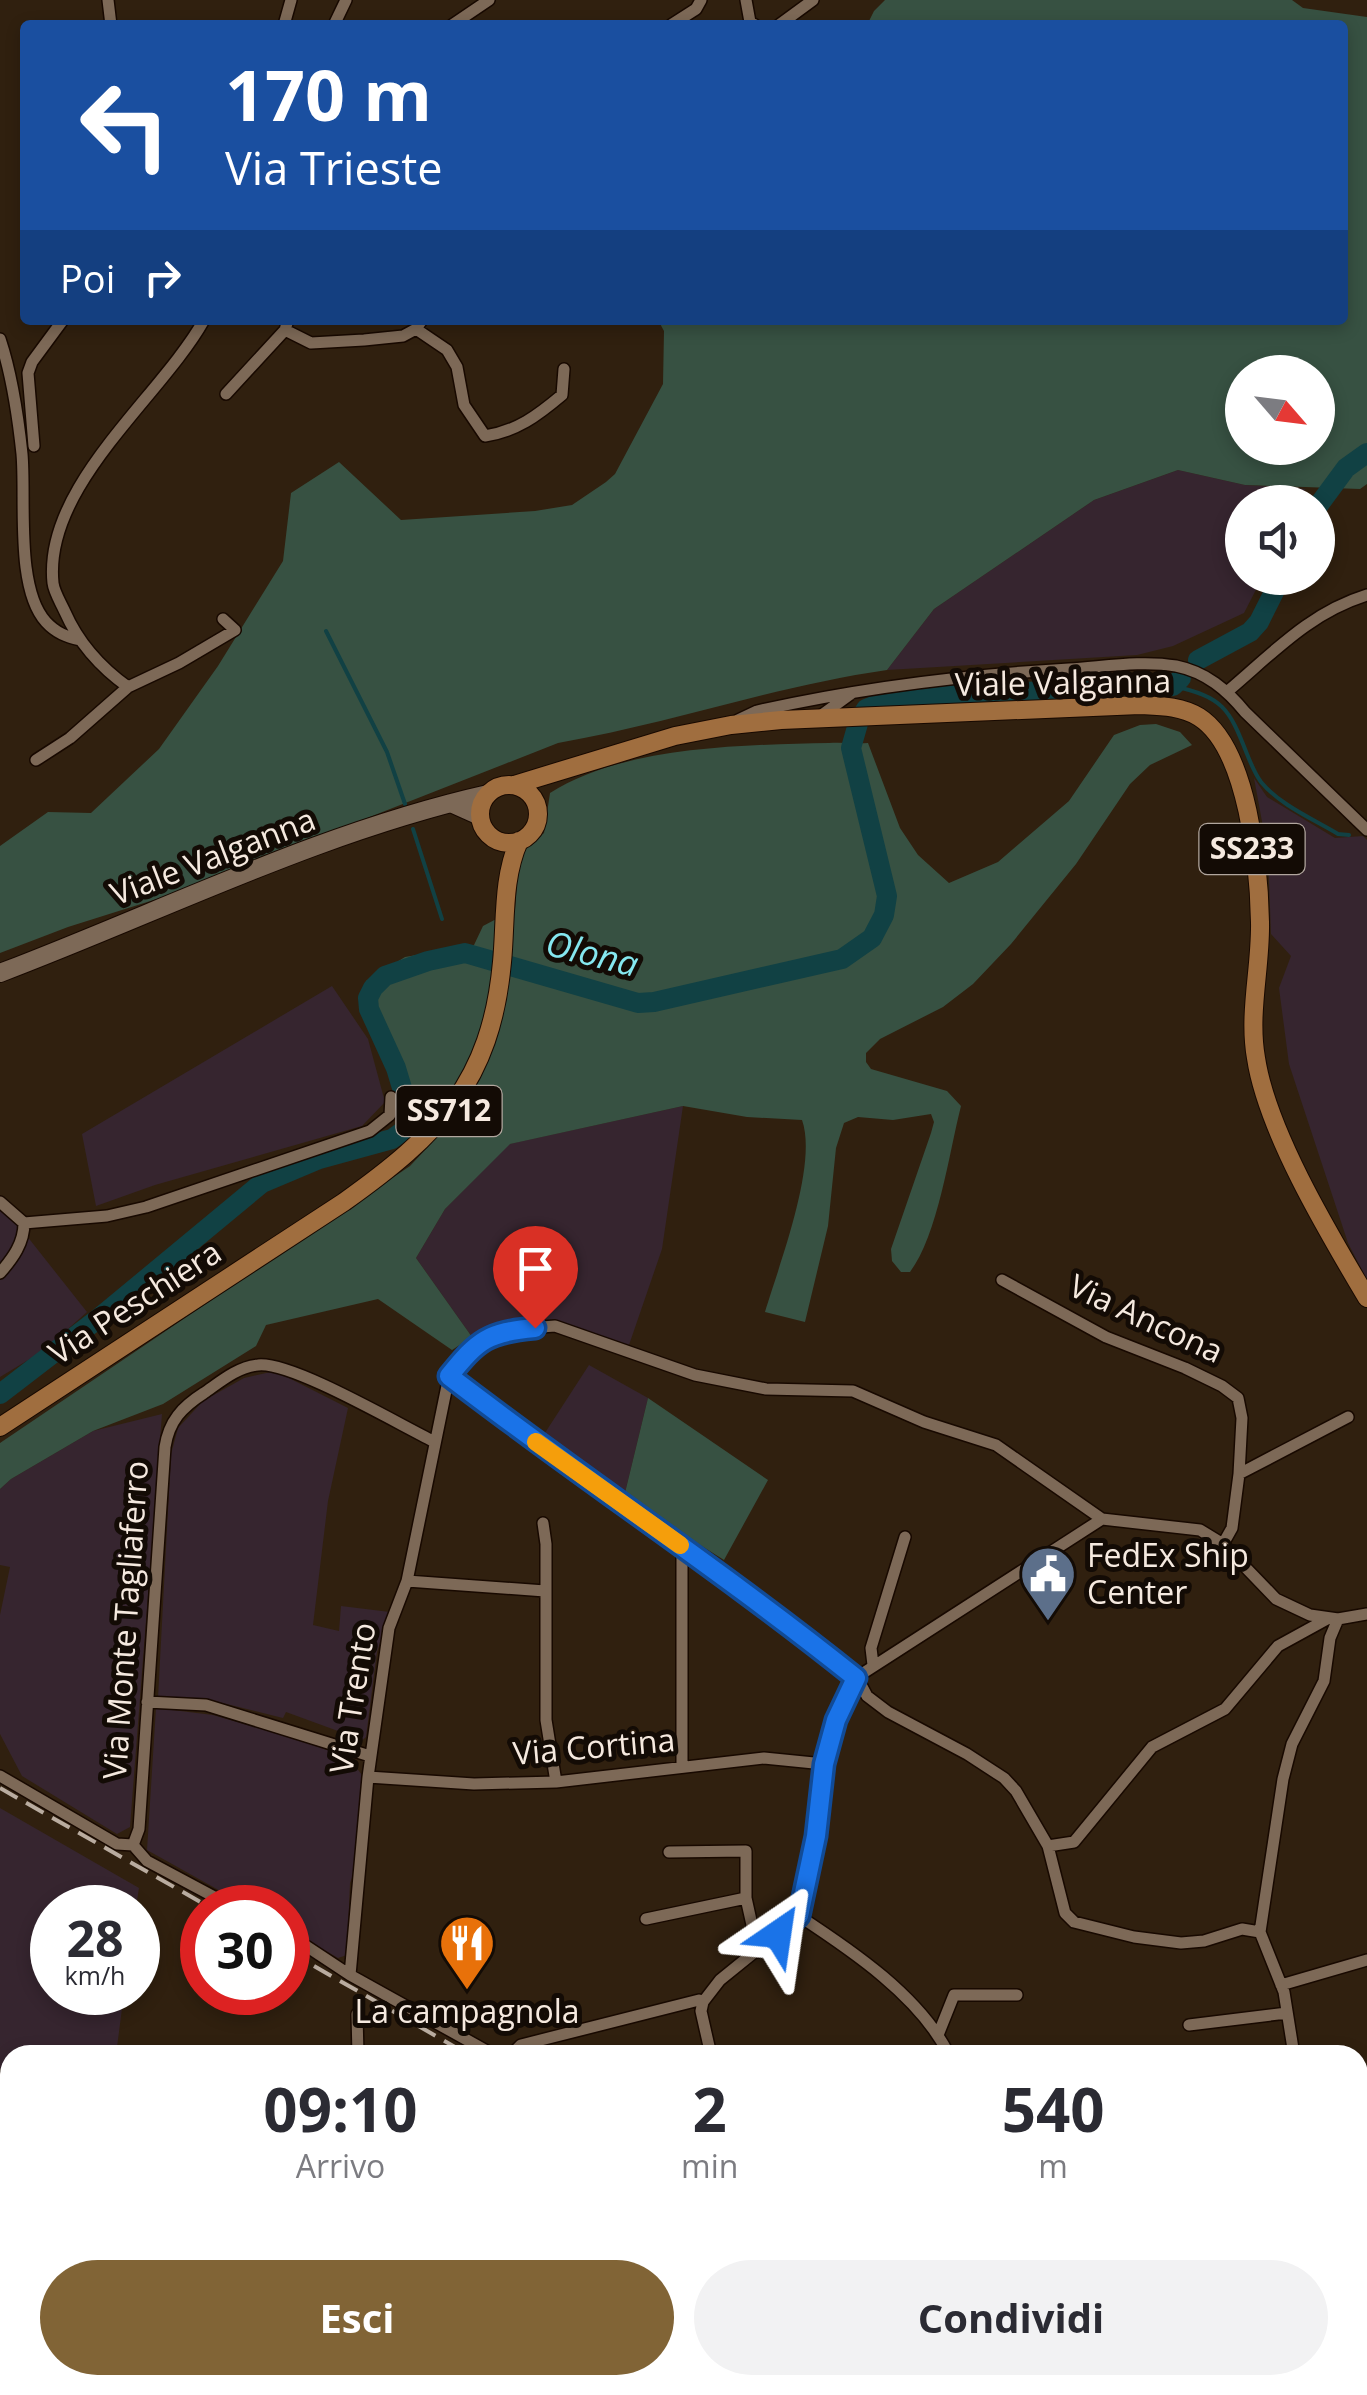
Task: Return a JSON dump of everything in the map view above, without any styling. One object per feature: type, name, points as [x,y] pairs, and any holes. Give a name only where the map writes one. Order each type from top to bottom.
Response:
[{"type":"main road","name":"Viale Valganna","points":[[514,786],[675,736],[731,725],[1156,706],[1198,717],[1221,738],[1244,794],[1260,922],[1254,1010],[1256,1058],[1268,1105],[1288,1151],[1367,1298]]},
{"type":"main road","points":[[534,800],[552,772]]},
{"type":"main road","points":[[502,786],[514,786],[526,790],[534,800],[536,824],[529,835],[518,841],[498,841],[487,834],[480,816],[488,794],[502,786]]},
{"type":"main road","name":"Viale Valganna","points":[[0,973],[269,866],[451,803],[488,794]]},
{"type":"main road","points":[[451,803],[480,816]]},
{"type":"main road","name":"SS712","points":[[498,841],[507,874]]},
{"type":"main road","name":"SS712","points":[[507,874],[518,841]]},
{"type":"main road","name":"Via Peschiera","points":[[0,1427],[398,1162],[435,1128],[456,1102],[480,1059],[494,1013],[505,928],[507,874]]},
{"type":"street","points":[[460,20],[490,0]]},
{"type":"street","points":[[679,20],[696,9],[701,0]]},
{"type":"street","points":[[786,20],[813,0]]},
{"type":"street","points":[[34,446],[28,373],[60,325]]},
{"type":"street","points":[[128,687],[101,668],[80,640],[53,585],[57,540],[81,485],[100,456],[201,325]]},
{"type":"street","points":[[226,394],[287,325],[311,343],[403,336],[419,325],[447,350],[457,367],[464,404],[485,436],[508,433],[562,395],[564,369]]},
{"type":"street","points":[[0,339],[8,363],[22,455],[28,582],[45,621],[63,636],[80,640]]},
{"type":"street","points":[[1228,691],[1316,616],[1367,595]]},
{"type":"street","points":[[36,760],[70,738],[128,687],[235,630],[223,620]]},
{"type":"street","points":[[731,725],[757,710],[922,680],[1174,666],[1191,670],[1228,691],[1367,830]]},
{"type":"street","points":[[815,719],[854,692]]},
{"type":"street","points":[[0,1202],[24,1223],[107,1216],[208,1188],[370,1131],[390,1114],[392,1097]]},
{"type":"street","points":[[0,1273],[20,1246],[24,1223]]},
{"type":"street","name":"Via Ancona","points":[[1002,1280],[1106,1337],[1185,1368],[1238,1398],[1242,1418],[1239,1474],[1232,1528],[1223,1544]]},
{"type":"street","points":[[1260,1932],[1242,1930],[1181,1943],[1086,1927],[1065,1912],[1048,1846],[1016,1791],[1004,1778],[888,1712],[867,1696],[856,1678],[766,1606],[566,1465],[449,1376],[475,1343],[515,1330],[556,1326],[695,1376],[766,1389],[853,1392],[924,1422],[996,1444],[1102,1519],[1200,1530],[1223,1544],[1276,1599],[1310,1615],[1333,1618],[1367,1614]]},
{"type":"street","name":"Via Monte Tagliaferro","points":[[132,1845],[139,1829],[165,1447],[172,1423],[187,1404],[241,1369],[276,1365],[433,1441]]},
{"type":"street","name":"Via Trento","points":[[350,1974],[370,1756],[389,1628],[406,1581],[449,1376]]},
{"type":"street","points":[[1239,1474],[1348,1418]]},
{"type":"street","points":[[709,2045],[701,2011],[703,2002],[720,1980],[799,1916],[816,1836],[824,1764],[836,1720],[856,1678],[1102,1519]]},
{"type":"street","points":[[543,1523],[546,1720],[552,1782]]},
{"type":"street","points":[[873,1665],[871,1648],[905,1537]]},
{"type":"street","points":[[682,1546],[682,1768]]},
{"type":"street","points":[[406,1581],[545,1592]]},
{"type":"street","points":[[1292,2045],[1280,1985],[1260,1932],[1292,1744],[1324,1681],[1333,1618]]},
{"type":"street","points":[[1048,1846],[1074,1842],[1152,1747],[1225,1709],[1278,1646],[1333,1618]]},
{"type":"street","points":[[147,1702],[206,1705],[370,1756]]},
{"type":"street","name":"Via Cortina","points":[[368,1777],[474,1784],[552,1782],[764,1758],[824,1764]]},
{"type":"street","points":[[0,1776],[117,1844],[132,1845],[147,1861],[192,1885]]},
{"type":"street","points":[[668,1852],[746,1851],[746,1898],[758,1952]]},
{"type":"street","points":[[646,1920],[746,1898]]},
{"type":"street","points":[[799,1916],[878,1973],[944,2045]]},
{"type":"street","points":[[310,1948],[476,2045]]},
{"type":"street","points":[[1280,1985],[1367,1960]]},
{"type":"street","points":[[938,2035],[954,1995],[1017,1995]]},
{"type":"street","points":[[520,2045],[703,2002]]},
{"type":"street","points":[[1190,2025],[1286,2012]]},
{"type":"street","points":[[357,2014],[358,2045]]},
{"type":"shaded area","points":[[1178,470],[1245,485],[1225,485],[1225,595],[1253,595],[1244,613],[1173,646],[1137,655],[887,670],[934,609],[1094,500]]},
{"type":"shaded area","points":[[1254,778],[1267,797],[1335,838],[1363,836],[1367,840],[1367,1280],[1348,1243],[1289,1064],[1279,988],[1291,956],[1271,934],[1268,854]]},
{"type":"shaded area","points":[[332,986],[368,1039],[385,1102],[362,1126],[155,1185],[96,1206],[82,1134]]},
{"type":"shaded area","points":[[683,1106],[662,1249],[629,1345],[556,1321],[518,1320],[472,1337],[416,1258],[445,1209],[509,1144]]},
{"type":"shaded area","points":[[0,1202],[87,1312],[43,1351],[0,1377]]},
{"type":"shaded area","points":[[589,1365],[648,1398],[624,1497],[541,1439]]},
{"type":"shaded area","points":[[275,1371],[348,1408],[328,1501],[313,1625],[339,1631],[341,1606],[390,1612],[377,1652],[366,1737],[357,1745],[338,1737],[338,1731],[286,1712],[283,1718],[206,1699],[158,1698],[171,1454],[178,1428],[203,1401],[244,1378]]},
{"type":"shaded area","points":[[162,1414],[130,1827],[117,1834],[22,1776],[0,1734],[0,1615],[10,1567],[0,1565],[0,1489],[93,1431]]},
{"type":"shaded area","points":[[156,1708],[213,1715],[297,1739],[349,1758],[362,1775],[347,1955],[338,1958],[310,1942],[310,1885],[210,1885],[147,1850]]},
{"type":"shaded area","points":[[0,1808],[134,1885],[30,1885],[30,2015],[121,2015],[117,2045],[0,2045]]},
{"type":"green space","points":[[885,0],[1292,0],[1303,8],[1367,17],[1367,484],[1360,489],[1335,488],[1335,485],[1245,485],[1178,470],[1094,500],[934,609],[887,670],[804,685],[558,743],[179,892],[0,953],[0,846],[48,812],[91,813],[159,749],[218,666],[283,561],[291,493],[339,462],[401,520],[572,505],[615,474],[663,384],[664,331],[661,325],[1348,325],[1348,20],[870,20]]},
{"type":"green space","points":[[1156,724],[1180,732],[1192,745],[1150,765],[1130,784],[1076,864],[973,984],[943,1007],[880,1039],[866,1053],[871,1069],[947,1091],[961,1106],[935,1216],[910,1272],[901,1272],[892,1261],[891,1249],[931,1133],[931,1114],[893,1120],[858,1117],[844,1123],[836,1148],[828,1226],[805,1322],[765,1312],[801,1188],[806,1139],[802,1120],[747,1117],[683,1106],[510,1144],[445,1209],[416,1258],[472,1337],[452,1350],[378,1299],[266,1325],[256,1346],[163,1404],[93,1431],[0,1489],[0,1443],[410,1166],[458,1115],[483,1070],[434,1098],[396,1104],[390,1075],[369,1022],[366,981],[405,957],[474,945],[483,926],[515,909],[519,855],[544,833],[550,793],[579,777],[612,766],[685,751],[868,743],[900,828],[918,855],[949,883],[998,862],[1069,801],[1114,735],[1140,725]]},
{"type":"green space","points":[[648,1398],[768,1480],[724,1560],[624,1497]]},
{"type":"waterway","name":"Olona","points":[[1333,485],[1346,468],[1367,453]]},
{"type":"waterway","name":"Olona","points":[[1198,660],[1250,632],[1272,595]]},
{"type":"waterway","points":[[326,631],[387,752],[405,804]]},
{"type":"waterway","name":"Olona","points":[[0,1394],[262,1183],[319,1159],[392,1139],[403,1131],[409,1119],[408,1108],[396,1068],[369,1009],[368,998],[385,976],[465,953],[638,1003],[842,959],[872,938],[884,915],[887,896],[851,748],[866,709],[895,697],[1173,686],[1181,678]]},
{"type":"waterway","points":[[1173,686],[1203,695],[1222,707],[1257,776],[1278,798],[1338,834],[1349,835]]},
{"type":"waterway","points":[[413,829],[442,919]]},
{"type":"railway","points":[[0,1788],[180,1890]]},
{"type":"railway","points":[[310,1964],[452,2045]]},
{"type":"slow traffic","points":[[536,1442],[680,1545]]},
{"type":"place","name":"FedEx Ship Center","points":[[1048,1623]]},
{"type":"place","name":"La campagnola","points":[[467,1992]]},
{"type":"route","points":[[535,1328],[475,1343],[449,1376],[566,1465],[766,1606],[856,1678],[836,1720],[824,1764],[816,1836],[799,1916],[778,1934]]}]
